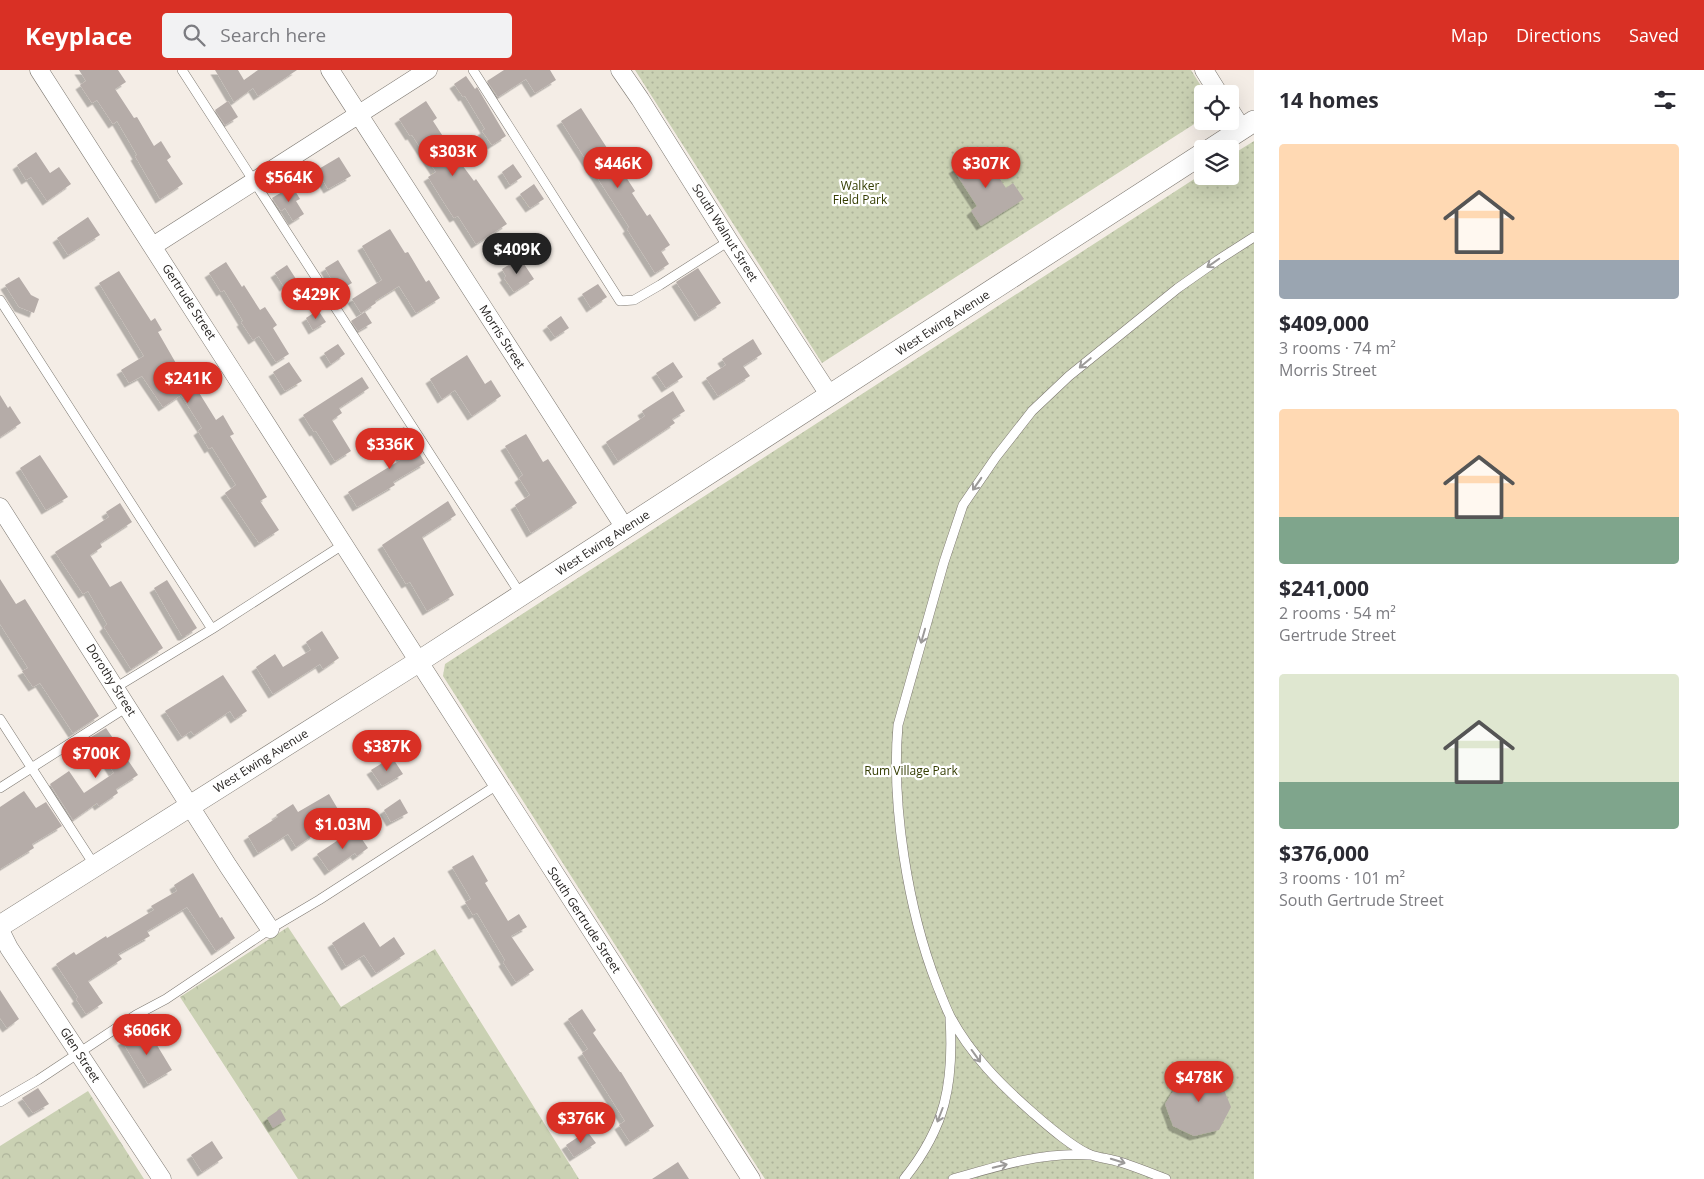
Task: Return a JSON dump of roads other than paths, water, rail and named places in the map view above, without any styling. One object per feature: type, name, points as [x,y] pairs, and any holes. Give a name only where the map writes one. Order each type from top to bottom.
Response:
[{"type":"street","name":"Gertrude Street","points":[[39,70],[418,662]]},
{"type":"street","name":"Morris Street","points":[[330,70],[625,528]]},
{"type":"street","points":[[153,246],[428,70]]},
{"type":"street","name":"South Walnut Street","points":[[620,70],[830,396]]},
{"type":"street","points":[[1204,70],[1213,85]]},
{"type":"street","points":[[1225,140],[1248,125]]},
{"type":"street","name":"West Ewing Avenue","points":[[0,928],[190,805],[521,596],[1194,159]]},
{"type":"street","name":"Dorothy Street","points":[[0,507],[270,929]]},
{"type":"street","name":"South Gertrude Street","points":[[418,662],[751,1179]]},
{"type":"street","name":"Glen Street","points":[[0,928],[9,948],[162,1179]]},
{"type":"lane","points":[[182,70],[521,596]]},
{"type":"lane","points":[[473,70],[620,300],[634,300],[729,241]]},
{"type":"lane","points":[[1091,1155],[1049,1126],[1004,1086],[984,1066],[950,1015],[930,966],[919,928],[905,858],[898,806],[896,748],[898,725],[944,562],[963,505],[996,457],[1032,411],[1069,376],[1178,288],[1253,237]]},
{"type":"lane","points":[[0,300],[212,629]]},
{"type":"lane","points":[[115,688],[212,629],[344,544]]},
{"type":"lane","points":[[0,788],[127,707]]},
{"type":"lane","points":[[0,719],[95,866]]},
{"type":"lane","points":[[0,1102],[38,1080],[136,1015],[166,999],[270,929],[319,900],[497,785]]},
{"type":"lane","points":[[904,1179],[924,1150],[942,1114],[949,1087],[952,1058],[950,1015]]},
{"type":"lane","points":[[953,1179],[1008,1164],[1072,1154],[1091,1155],[1122,1162],[1166,1179]]},
{"type":"park label","name":"Walker Field Park","points":[[860,193]]},
{"type":"park label","name":"Rum Village Park","points":[[911,771]]}]
